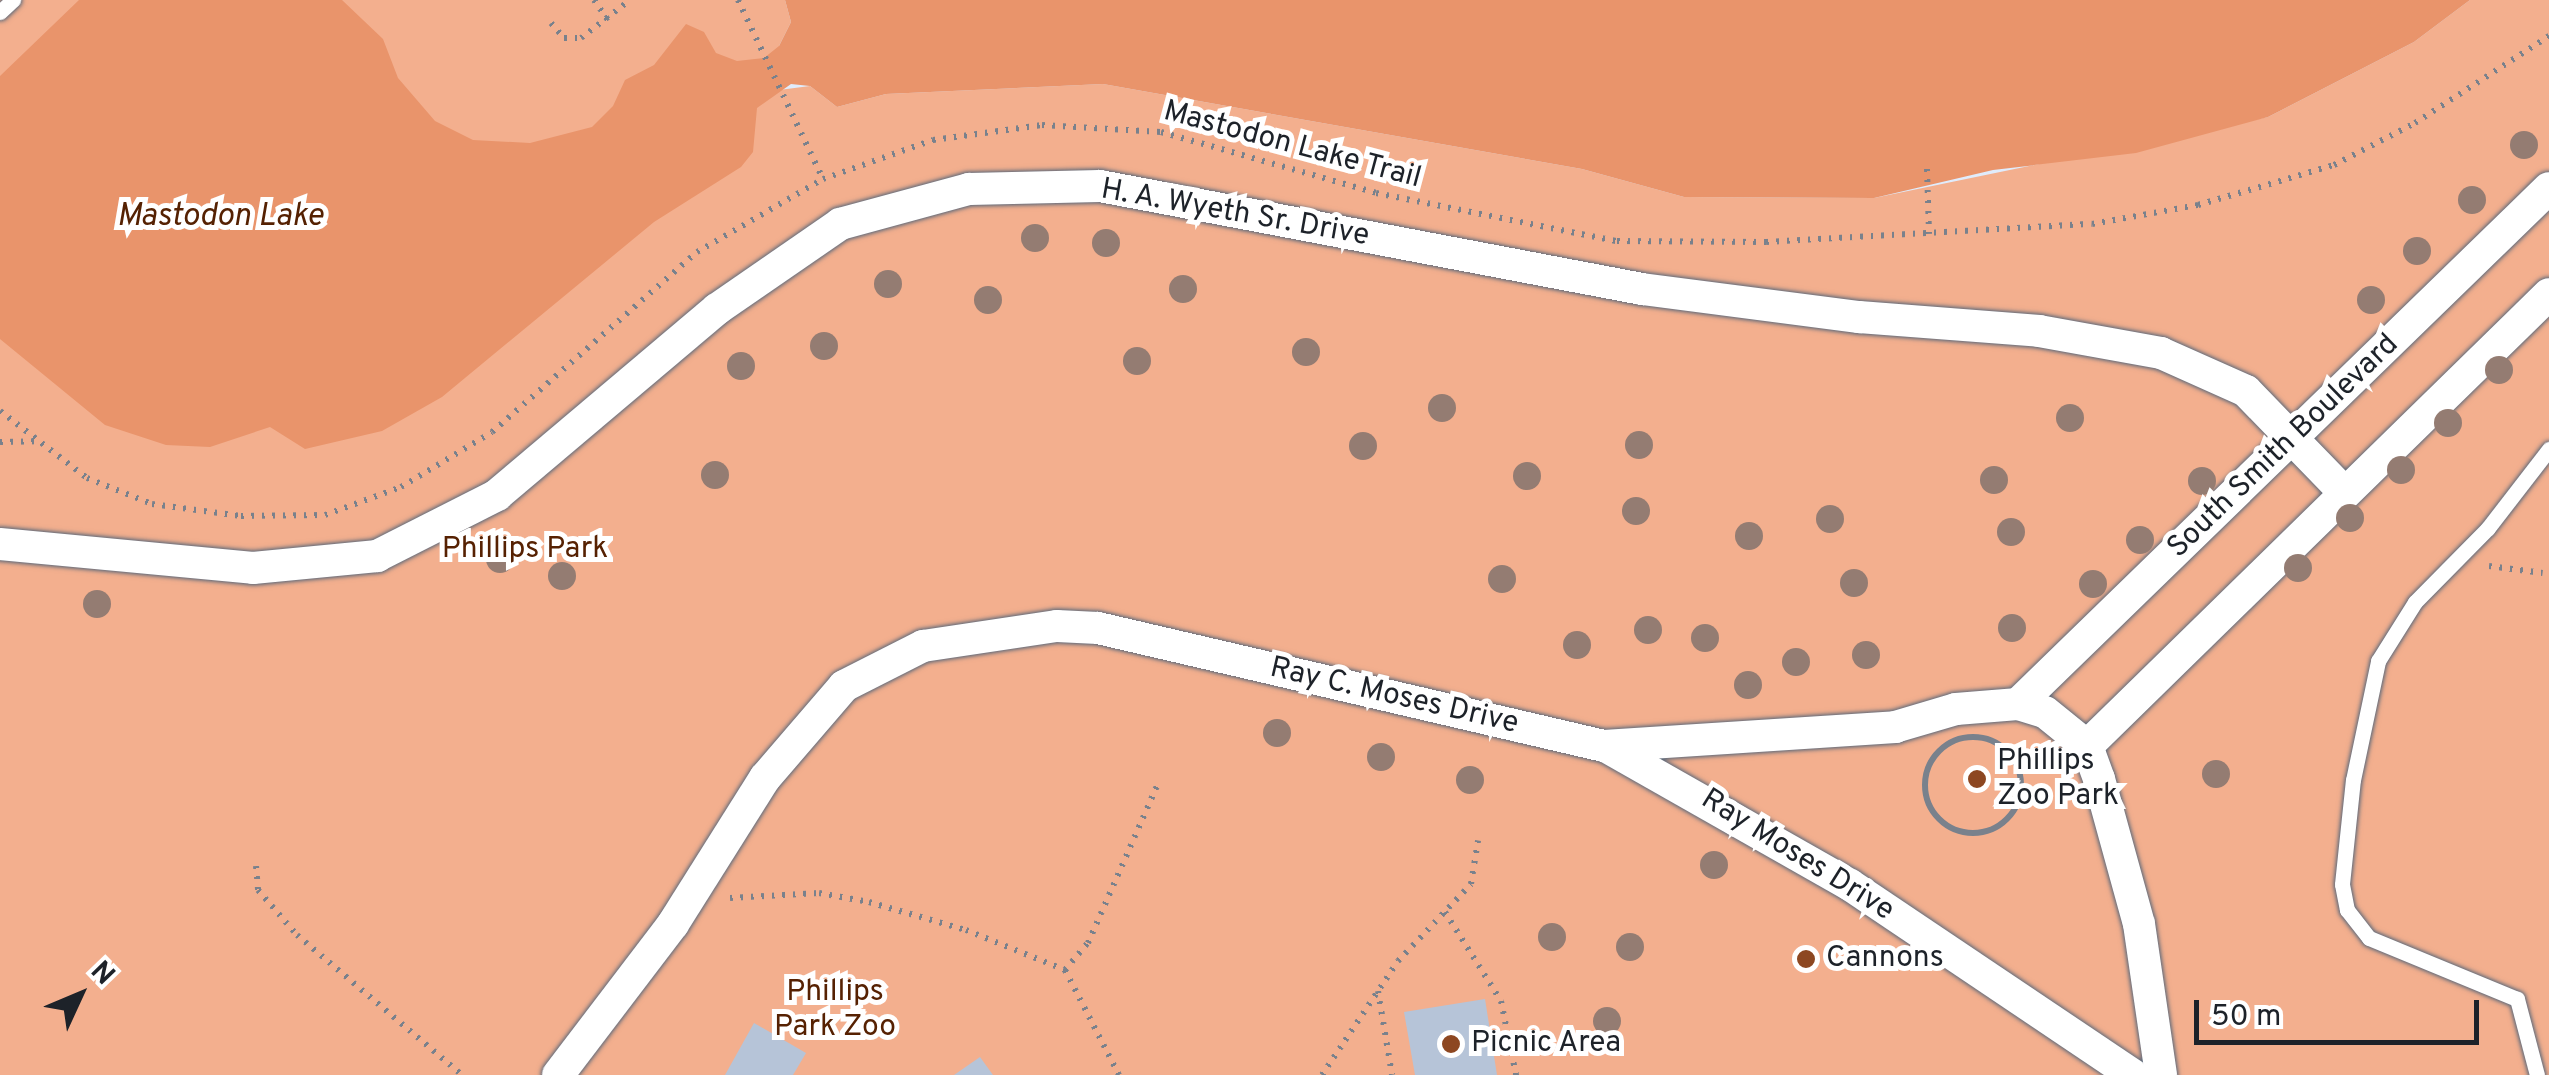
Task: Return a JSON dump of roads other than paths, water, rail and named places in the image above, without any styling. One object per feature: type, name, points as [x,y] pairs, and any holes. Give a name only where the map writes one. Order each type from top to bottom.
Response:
[{"type":"street","name":"H. A. Wyeth Sr. Drive","points":[[0,544],[253,568],[376,556],[497,495],[717,310],[840,224],[969,189],[1100,186],[1642,290],[2039,331],[2161,353],[2246,391],[2346,493]]},
{"type":"street","name":"South Smith Boulevard","points":[[2018,704],[2549,188]]},
{"type":"street","points":[[2088,746],[2549,294]]},
{"type":"street","name":"Ray C. Moses Drive","points":[[558,1075],[673,924],[809,719],[844,686],[923,646],[1040,627],[1098,628],[1604,746],[1895,727],[1956,710],[2018,704]]},
{"type":"street","points":[[2018,704],[2045,712],[2088,746],[2139,924],[2161,1075]]},
{"type":"street","name":"Ray Moses Drive","points":[[1604,746],[1850,885],[2133,1075]]},
{"type":"lane","points":[[0,12],[12,0]]},
{"type":"lane","points":[[2537,1075],[2517,999],[2482,979],[2378,943],[2346,910],[2342,884],[2353,780],[2378,661],[2415,602],[2446,574],[2549,448]]},
{"type":"water","name":"Mastodon Lake","points":[[79,0],[342,0],[383,39],[398,78],[435,121],[473,140],[530,143],[592,127],[613,106],[625,80],[654,65],[686,24],[704,32],[716,53],[737,61],[764,58],[779,46],[791,22],[785,0],[2470,0],[2414,42],[2268,117],[2136,153],[1993,170],[1874,198],[1684,197],[1582,169],[1103,84],[886,94],[837,107],[810,86],[791,84],[757,108],[753,152],[741,167],[654,222],[442,397],[382,431],[305,449],[270,427],[210,447],[166,445],[105,425],[0,339],[0,76]]},
{"type":"place","name":"Phillips Zoo Park","points":[[1977,779]]},
{"type":"place","name":"Cannons","points":[[1806,959]]},
{"type":"place","name":"Picnic Area","points":[[1451,1044]]},
{"type":"park label","name":"Phillips Park","points":[[525,550]]},
{"type":"park label","name":"Phillips Park Zoo","points":[[835,1010]]}]
